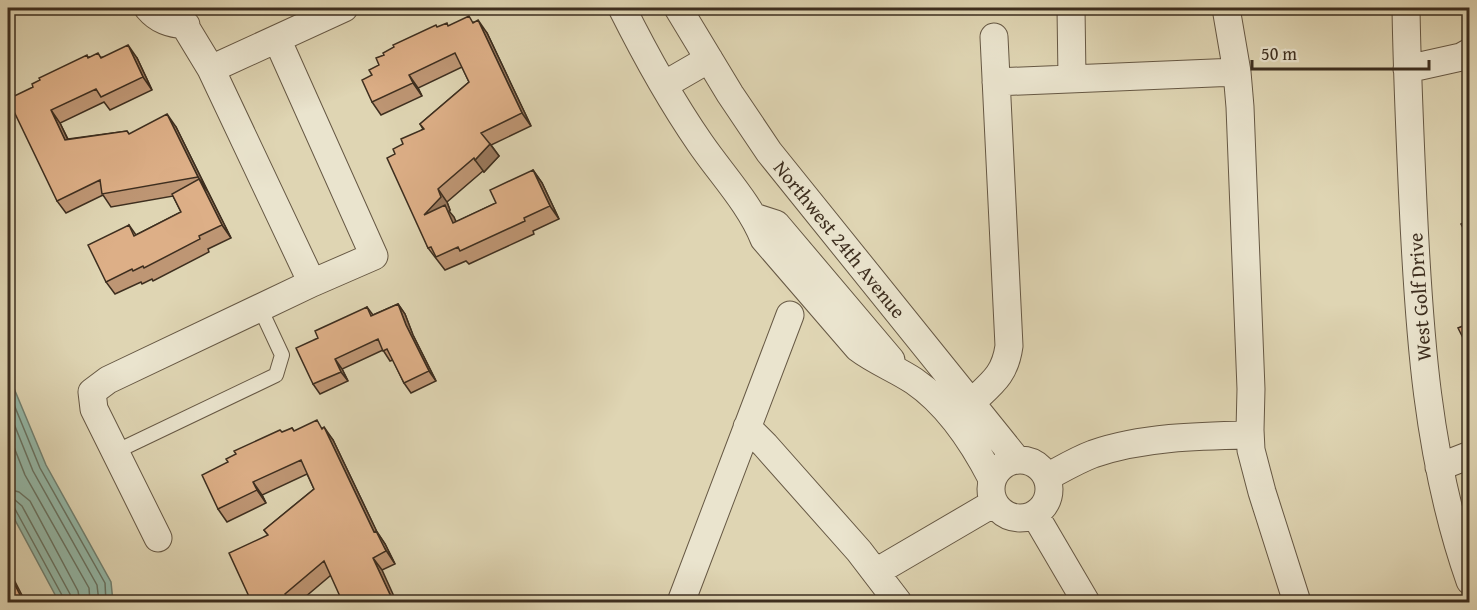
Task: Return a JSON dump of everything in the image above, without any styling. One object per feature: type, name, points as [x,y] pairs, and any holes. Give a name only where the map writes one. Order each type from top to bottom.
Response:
[{"type":"street","points":[[148,8],[160,19],[172,24],[185,13],[312,283]]},
{"type":"street","points":[[211,69],[344,8]]},
{"type":"street","name":"Northwest 24th Avenue","points":[[622,8],[664,85],[699,142],[756,218],[764,239],[848,339],[870,357],[900,372],[928,392],[951,415],[973,445],[993,491]]},
{"type":"street","name":"Northwest 24th Avenue","points":[[678,8],[769,152],[1017,460]]},
{"type":"street","points":[[1071,8],[1072,78]]},
{"type":"street","points":[[1226,8],[1237,72],[1251,389],[1251,450],[1297,603]]},
{"type":"street","name":"West Golf Drive","points":[[1406,8],[1420,329],[1439,467],[1451,521],[1470,580]]},
{"type":"street","points":[[972,402],[1000,375],[1007,359],[1009,346],[994,37]]},
{"type":"street","points":[[158,538],[94,409],[92,393],[108,380],[374,256],[278,39]]},
{"type":"street","points":[[1407,69],[1461,57],[1470,52]]},
{"type":"street","points":[[664,85],[709,59]]},
{"type":"street","points":[[996,82],[1237,72]]},
{"type":"street","name":"Northwest 24th Avenue","points":[[756,218],[776,224],[865,327],[900,372]]},
{"type":"street","points":[[865,327],[894,305]]},
{"type":"street","points":[[681,603],[790,315]]},
{"type":"street","points":[[747,427],[876,572],[897,603]]},
{"type":"street","points":[[1047,477],[1076,461],[1114,448],[1166,439],[1250,435]]},
{"type":"street","points":[[1439,467],[1470,455]]},
{"type":"street","points":[[876,572],[993,491],[1002,466],[1017,460],[1035,464],[1047,477],[1049,494],[1042,510],[1026,518],[1016,518],[999,510],[993,491]]},
{"type":"street","points":[[1035,515],[1086,603]]},
{"type":"lane","points":[[115,452],[276,375],[282,356],[260,308]]},
{"type":"water","points":[[8,374],[46,465],[111,582],[113,602],[59,602],[8,507]]},
{"type":"building","points":[[469,16],[473,23],[478,20],[522,113],[481,133],[490,144],[475,160],[474,158],[438,189],[441,197],[424,215],[445,205],[453,223],[496,203],[490,190],[533,170],[550,206],[524,218],[525,221],[460,251],[458,247],[436,257],[431,247],[428,248],[387,158],[395,154],[393,149],[403,144],[401,139],[424,129],[420,124],[469,82],[455,53],[409,75],[413,83],[372,102],[362,80],[372,75],[369,70],[379,65],[376,58],[384,55],[383,53],[394,47],[393,45],[436,25],[437,27],[447,23],[448,26]]},
{"type":"building","points":[[128,45],[143,77],[101,97],[96,89],[51,110],[65,140],[127,131],[129,134],[167,114],[198,177],[102,194],[100,180],[57,201],[8,99],[33,87],[32,84],[40,80],[39,78],[87,55],[88,58],[98,53],[101,58]]},
{"type":"building","points":[[199,179],[222,225],[144,268],[143,266],[133,271],[132,269],[106,282],[88,245],[129,225],[134,236],[181,212],[172,194]]},
{"type":"building","points":[[1470,219],[1470,241],[1461,224]]},
{"type":"building","points":[[398,304],[429,371],[404,383],[387,349],[383,351],[378,339],[335,359],[341,372],[313,384],[296,348],[318,338],[315,331],[367,307],[371,316]]},
{"type":"building","points":[[1470,323],[1470,352],[1458,328]]},
{"type":"building","points":[[317,420],[322,429],[324,427],[374,532],[376,531],[386,551],[373,558],[394,603],[343,603],[324,561],[285,594],[289,603],[252,603],[229,553],[268,535],[264,530],[314,489],[301,460],[253,482],[257,490],[218,509],[202,475],[228,462],[226,459],[236,454],[234,451],[280,430],[282,432],[292,428],[294,431]]},
{"type":"building","points":[[8,571],[24,603],[8,603]]}]
